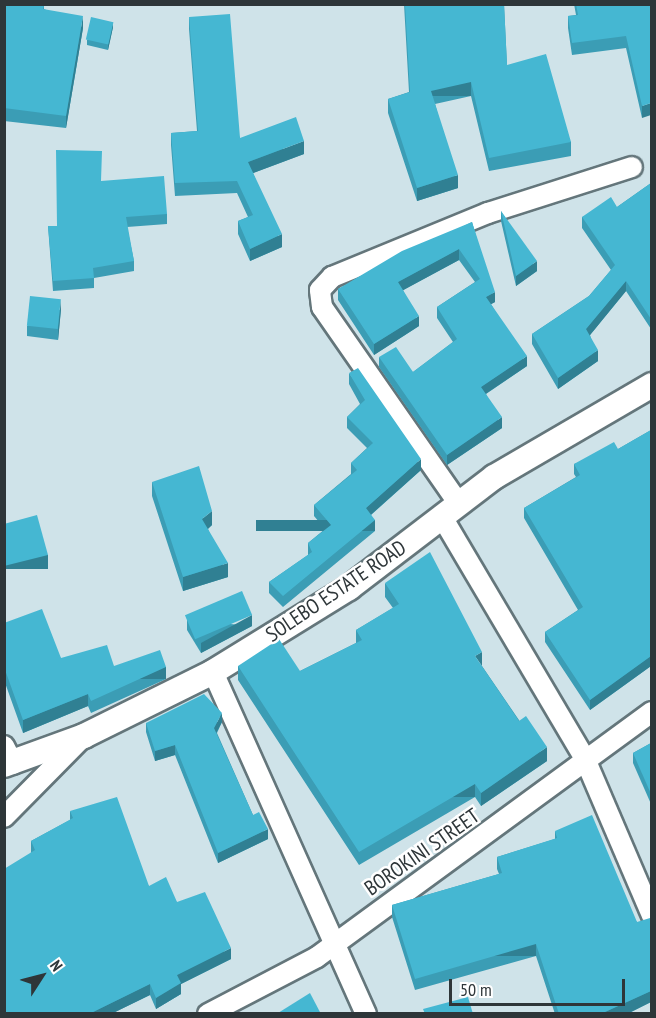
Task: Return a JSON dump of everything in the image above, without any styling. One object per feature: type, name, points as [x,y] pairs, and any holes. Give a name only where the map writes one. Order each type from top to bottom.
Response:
[{"type":"street","points":[[632,167],[488,213],[332,277],[320,290],[322,308],[450,510],[585,759],[651,915]]},
{"type":"street","name":"SOLEBO ESTATE ROAD","points":[[7,758],[84,736],[213,672],[349,588],[450,510],[651,385]]},
{"type":"street","points":[[213,672],[366,1014]]},
{"type":"street","name":"BOROKINI STREET","points":[[208,1014],[335,943],[651,712]]},
{"type":"street","points":[[4,817],[84,736]]},
{"type":"building","points":[[4,4],[44,4],[43,9],[83,16],[66,116],[4,108]]},
{"type":"building","points":[[405,4],[504,4],[507,65],[546,54],[571,142],[489,158],[471,82],[431,91],[458,175],[417,188],[388,99],[410,92]]},
{"type":"building","points":[[576,4],[651,4],[651,103],[642,106],[626,36],[572,43],[568,16],[578,15]]},
{"type":"building","points":[[230,14],[240,138],[296,117],[304,141],[248,162],[282,234],[250,249],[238,221],[253,215],[237,181],[175,183],[171,133],[198,131],[189,17]]},
{"type":"building","points":[[91,17],[113,22],[108,45],[86,39]]},
{"type":"building","points":[[56,150],[102,151],[101,181],[164,176],[167,214],[126,217],[134,261],[93,268],[94,278],[53,281],[48,226],[57,226]]},
{"type":"building","points":[[651,183],[651,319],[626,281],[586,329],[598,350],[558,378],[532,334],[589,296],[615,265],[582,217],[611,197],[617,207]]},
{"type":"building","points":[[501,211],[537,261],[516,276]]},
{"type":"building","points":[[472,222],[495,292],[486,297],[527,356],[481,387],[502,417],[447,455],[379,357],[396,347],[413,372],[457,339],[437,307],[480,279],[459,249],[398,282],[419,316],[374,344],[338,289],[402,251]]},
{"type":"building","points":[[30,296],[61,299],[58,329],[27,326]]},
{"type":"building","points":[[358,368],[421,459],[366,508],[375,520],[283,596],[269,582],[312,552],[308,543],[331,525],[314,505],[357,470],[351,463],[373,443],[347,417],[365,400],[349,373]]},
{"type":"building","points":[[651,430],[651,656],[590,700],[545,632],[583,607],[524,508],[580,475],[574,464],[614,442],[618,449]]},
{"type":"building","points":[[199,466],[212,511],[202,519],[228,563],[183,577],[152,482]]},
{"type":"building","points":[[37,515],[48,555],[4,566],[4,524]]},
{"type":"building","points":[[430,552],[482,652],[475,656],[519,721],[526,716],[547,747],[481,793],[475,784],[359,852],[238,666],[279,639],[300,671],[362,640],[356,630],[399,604],[385,583]]},
{"type":"building","points":[[242,591],[252,615],[195,639],[185,615]]},
{"type":"building","points":[[42,609],[61,658],[107,645],[114,666],[160,650],[166,667],[91,701],[88,694],[23,720],[4,667],[4,623]]},
{"type":"building","points":[[204,694],[222,713],[214,728],[253,815],[259,812],[268,829],[218,853],[175,745],[155,751],[146,723]]},
{"type":"building","points":[[651,743],[651,794],[633,753]]},
{"type":"building","points":[[117,797],[149,886],[166,877],[177,902],[205,892],[231,948],[177,975],[181,983],[156,998],[150,984],[89,1014],[4,1014],[4,869],[35,850],[31,841],[73,818],[70,811]]},
{"type":"building","points":[[592,815],[637,922],[650,918],[651,991],[605,1014],[559,1014],[536,944],[415,979],[392,905],[502,873],[497,857],[557,838],[555,831]]},
{"type":"building","points":[[310,993],[321,1014],[278,1013]]},
{"type":"building","points":[[468,997],[473,1014],[425,1014],[423,1009]]}]
